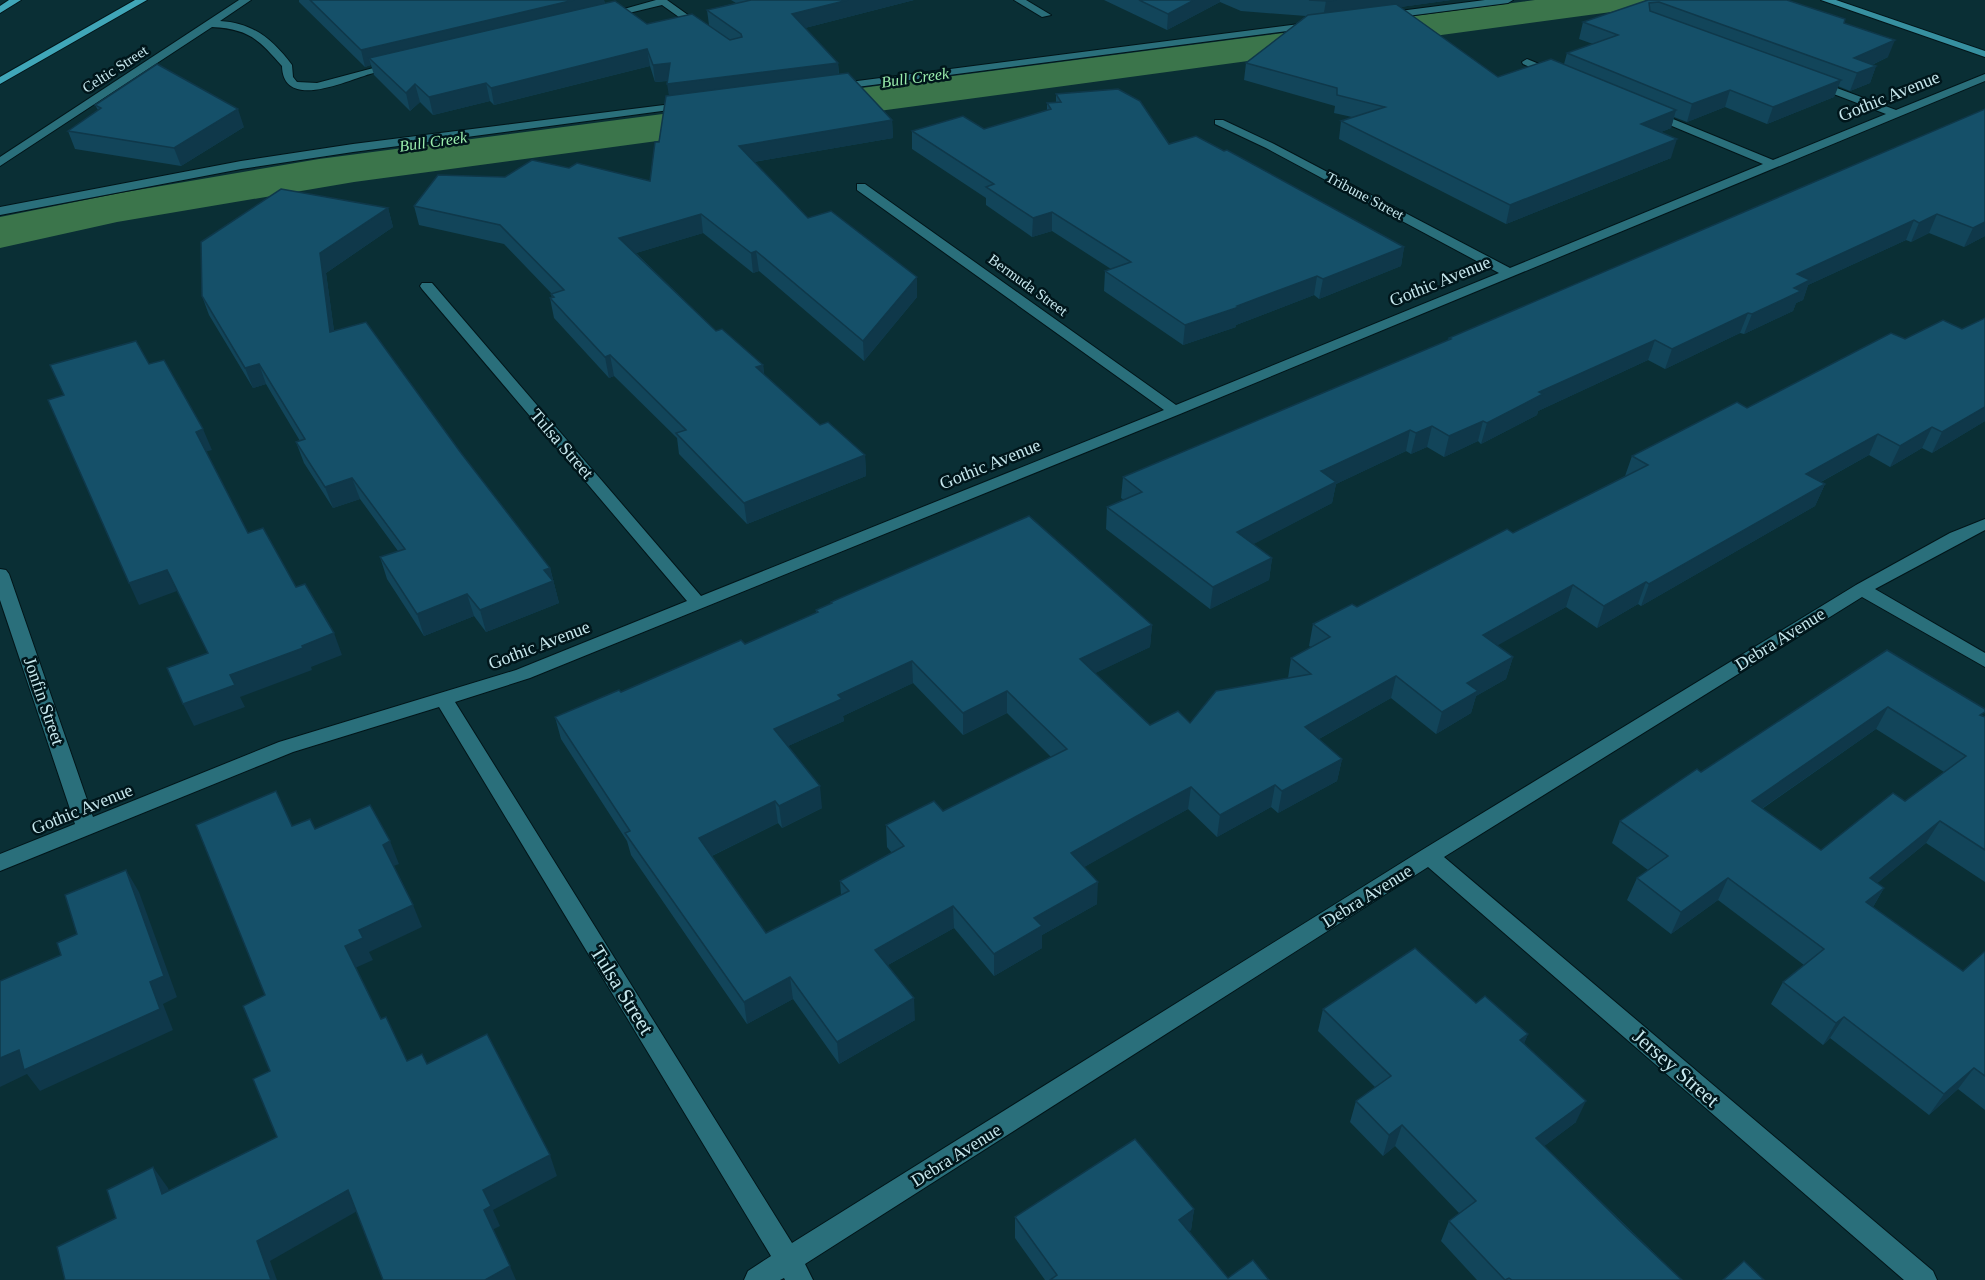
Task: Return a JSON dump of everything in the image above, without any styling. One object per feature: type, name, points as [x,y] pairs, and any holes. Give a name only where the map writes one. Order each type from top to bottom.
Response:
[{"type":"highway","points":[[0,10],[16,0]]},
{"type":"highway","points":[[0,81],[141,0]]},
{"type":"main road","points":[[1826,0],[1985,54]]},
{"type":"street","name":"Celtic Street","points":[[0,162],[246,0]]},
{"type":"street","points":[[1018,0],[1046,15]]},
{"type":"street","points":[[1377,17],[1508,0]]},
{"type":"street","points":[[594,18],[662,1],[709,34]]},
{"type":"street","points":[[818,89],[1329,23]]},
{"type":"street","points":[[210,24],[238,25],[253,30],[287,65],[287,77],[291,83],[301,87],[330,84],[365,72],[411,61]]},
{"type":"street","points":[[1527,62],[1564,78]]},
{"type":"street","name":"Gothic Avenue","points":[[0,863],[286,747],[523,674],[1175,411],[1985,77]]},
{"type":"street","points":[[1807,81],[1897,114]]},
{"type":"street","points":[[0,211],[241,165],[353,148],[698,104]]},
{"type":"street","points":[[1638,108],[1772,164]]},
{"type":"street","name":"Tribune Street","points":[[1219,122],[1270,146],[1510,273]]},
{"type":"street","name":"Bermuda Street","points":[[861,187],[1175,411]]},
{"type":"street","name":"Tulsa Street","points":[[427,285],[698,603]]},
{"type":"street","name":"Debra Avenue","points":[[757,1280],[1429,856],[1862,589],[1956,537],[1985,524]]},
{"type":"street","name":"Jonfin Street","points":[[0,574],[87,828]]},
{"type":"street","points":[[1862,589],[1985,661]]},
{"type":"street","name":"Tulsa Street","points":[[444,700],[800,1280]]},
{"type":"street","name":"Jersey Street","points":[[1429,856],[1924,1280]]},
{"type":"shaded area","points":[[1535,0],[1700,0],[354,182],[117,222],[0,248],[0,217],[120,193],[319,159]]},
{"type":"building","points":[[310,0],[574,0],[361,50]]},
{"type":"building","points":[[751,0],[848,0],[792,14],[838,63],[667,84],[670,63],[653,65],[647,49],[491,88],[486,83],[429,97],[415,84],[406,93],[369,58],[615,1],[647,24],[692,14],[730,40],[742,37],[741,34],[707,10]]},
{"type":"building","points":[[1139,0],[1194,0],[1168,14]]},
{"type":"building","points":[[1648,0],[1787,0],[1845,19],[1844,23],[1895,40],[1854,58],[1876,66],[1857,73],[1659,2],[1649,3],[1650,11],[1841,80],[1773,107],[1730,90],[1692,104],[1567,53],[1618,35],[1583,22]]},
{"type":"building","points":[[1396,4],[1498,77],[1551,59],[1676,110],[1641,124],[1677,139],[1510,205],[1341,121],[1385,107],[1337,95],[1337,88],[1246,63],[1308,15]]},
{"type":"building","points":[[157,64],[238,109],[174,148],[68,131],[101,108],[95,105]]},
{"type":"building","points":[[848,73],[892,120],[739,146],[808,218],[831,211],[917,277],[863,341],[756,251],[751,253],[701,214],[619,238],[716,331],[722,329],[763,365],[756,367],[820,425],[828,422],[865,455],[744,503],[676,433],[686,430],[610,355],[605,357],[550,298],[554,297],[551,294],[564,290],[500,225],[414,206],[438,175],[505,177],[532,160],[569,168],[577,163],[650,181],[655,142],[659,142],[666,96]]},
{"type":"building","points":[[1118,89],[1140,101],[1169,144],[1196,136],[1224,151],[1227,150],[1404,247],[1323,279],[1317,276],[1237,306],[1239,307],[1185,325],[1105,271],[1131,262],[1052,212],[1033,218],[986,187],[994,184],[912,131],[963,116],[984,129],[1051,109],[1047,103],[1061,102],[1056,94]]},
{"type":"building","points":[[1985,109],[1985,222],[1973,228],[1937,214],[1919,223],[1914,220],[1797,274],[1810,280],[1794,288],[1801,291],[1672,349],[1655,340],[1539,392],[1543,394],[1487,423],[1483,421],[1449,436],[1432,426],[1416,433],[1410,430],[1321,471],[1336,482],[1237,532],[1272,558],[1213,587],[1107,507],[1142,492],[1123,477],[1451,339],[1449,338]]},
{"type":"building","points":[[281,189],[388,208],[320,253],[330,332],[366,322],[461,453],[550,568],[544,570],[553,581],[480,610],[467,594],[417,614],[380,557],[405,549],[352,478],[325,487],[296,442],[305,439],[259,364],[245,368],[202,296],[201,242]]},
{"type":"building","points":[[1985,318],[1985,407],[1942,432],[1932,427],[1900,446],[1878,434],[1806,474],[1825,484],[1649,584],[1646,582],[1604,606],[1573,585],[1483,635],[1513,657],[1467,683],[1478,691],[1442,712],[1396,676],[1305,727],[1342,759],[1282,791],[1275,785],[1220,815],[1191,787],[1137,816],[1071,853],[1098,882],[1034,918],[1042,926],[994,954],[953,906],[875,950],[914,998],[837,1042],[790,977],[744,1002],[625,833],[630,831],[555,717],[619,690],[621,692],[741,640],[745,644],[818,612],[816,610],[831,602],[1029,516],[1152,625],[1080,659],[1150,725],[1178,711],[1190,723],[1216,691],[1311,674],[1291,658],[1330,637],[1313,624],[1352,604],[1357,607],[1507,529],[1513,533],[1648,465],[1632,456],[1737,402],[1747,408],[1891,333],[1905,339],[1943,320],[1962,329]],"holes":[[[912,661],[963,713],[1007,691],[1067,749],[943,811],[934,801],[886,825],[904,846],[840,881],[849,891],[766,933],[699,838],[775,801],[779,806],[820,786],[774,729],[842,699],[838,695]]]},
{"type":"building","points":[[136,341],[149,364],[164,360],[203,429],[196,432],[248,533],[263,528],[296,587],[305,584],[334,633],[302,646],[303,648],[230,675],[235,685],[183,704],[167,668],[208,653],[167,570],[129,583],[48,400],[64,395],[50,365]]},
{"type":"building","points":[[1887,650],[1985,709],[1985,712],[1980,715],[1985,717],[1985,850],[1940,821],[1870,878],[1884,888],[1866,902],[1963,971],[1985,953],[1985,1076],[1974,1068],[1944,1094],[1844,1017],[1836,1023],[1783,982],[1824,949],[1728,878],[1681,912],[1637,878],[1668,856],[1620,821],[1697,769],[1701,772]],"holes":[[[1888,707],[1966,756],[1905,801],[1893,793],[1821,850],[1752,801]]]},
{"type":"building","points":[[276,791],[292,826],[310,819],[315,829],[370,805],[390,841],[383,845],[413,905],[359,930],[363,938],[345,946],[381,1019],[386,1017],[407,1061],[422,1054],[427,1064],[487,1034],[550,1155],[483,1190],[491,1206],[484,1210],[510,1266],[485,1280],[383,1280],[348,1190],[257,1241],[271,1280],[65,1280],[57,1247],[116,1218],[107,1190],[153,1167],[162,1194],[277,1137],[253,1079],[270,1071],[243,1006],[265,995],[196,825]]},
{"type":"building","points":[[126,870],[164,976],[150,982],[160,1009],[24,1070],[19,1050],[0,1058],[0,981],[61,955],[57,943],[77,934],[65,895]]},
{"type":"building","points":[[1415,948],[1476,1003],[1485,996],[1528,1034],[1520,1040],[1586,1101],[1536,1138],[1682,1280],[1512,1280],[1509,1278],[1505,1280],[1449,1221],[1476,1201],[1402,1125],[1389,1135],[1356,1101],[1391,1076],[1323,1009]]},
{"type":"building","points":[[1135,1139],[1194,1209],[1179,1220],[1228,1278],[1253,1260],[1269,1280],[1050,1280],[1057,1275],[1015,1217]]},
{"type":"building","points":[[1744,1261],[1764,1280],[1723,1280]]},
{"type":"water label","name":"Bull Creek","points":[[915,77]]},
{"type":"water label","name":"Bull Creek","points":[[433,141]]}]
